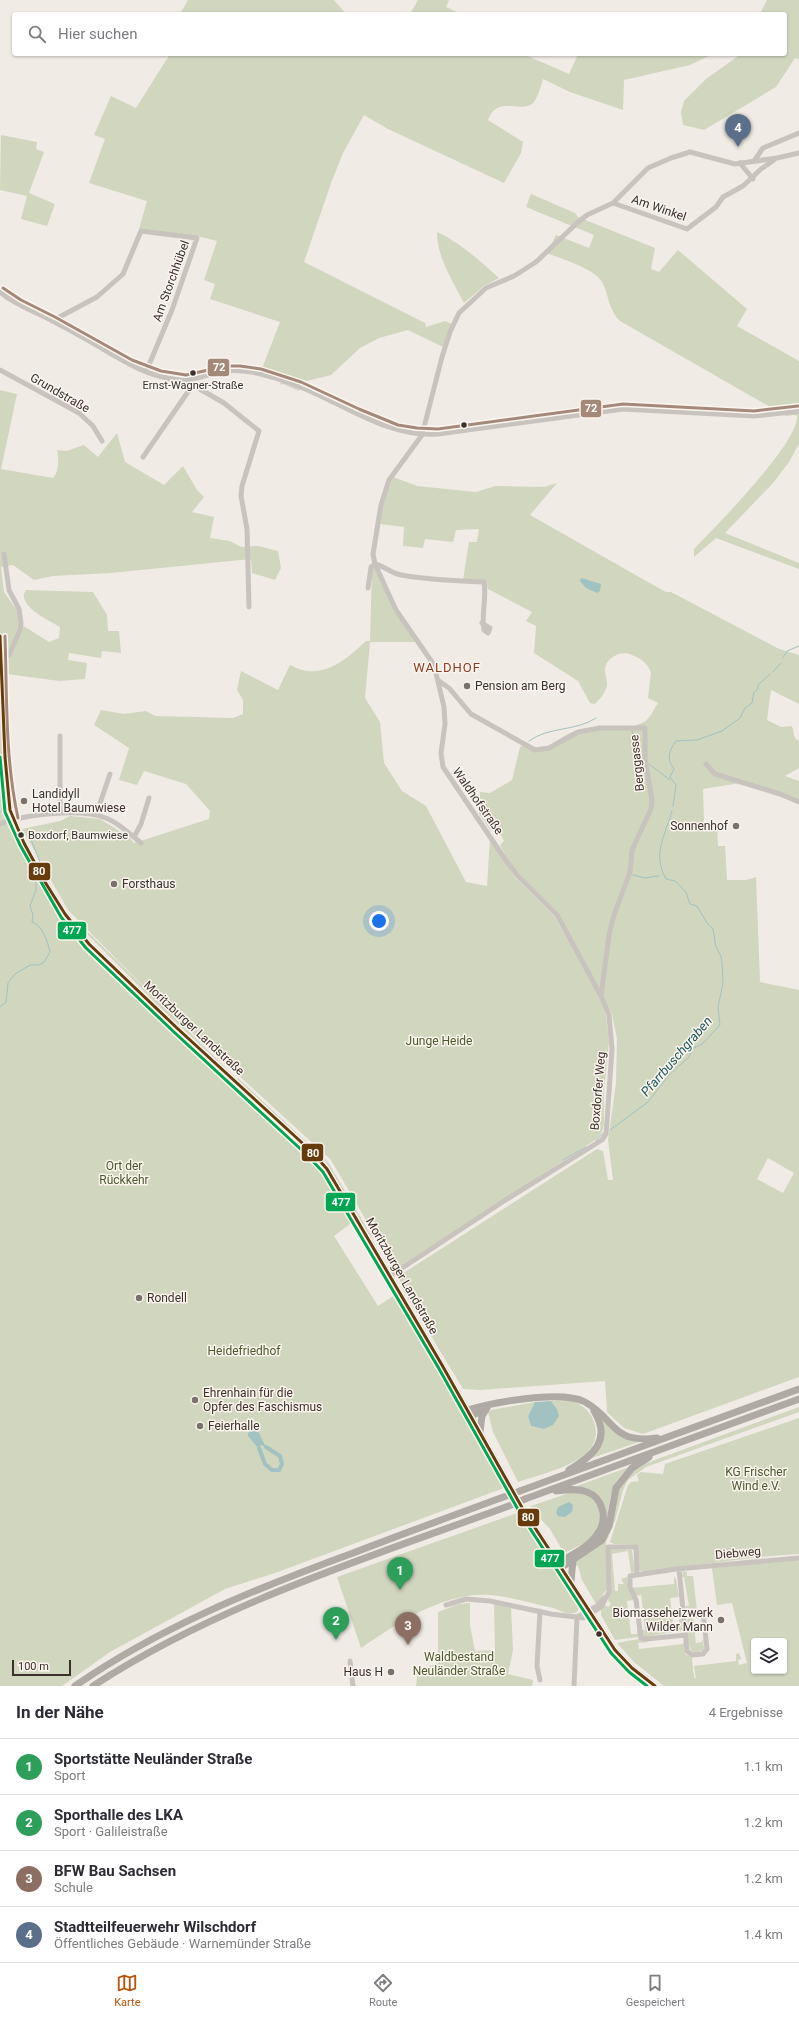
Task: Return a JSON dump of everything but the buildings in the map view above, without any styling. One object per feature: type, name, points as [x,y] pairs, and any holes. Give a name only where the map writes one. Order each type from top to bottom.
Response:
[{"type":"highway","points":[[75,1686],[142,1644],[218,1606],[303,1571],[799,1389]]},
{"type":"highway","points":[[469,1413],[491,1403],[561,1396],[578,1399],[591,1406],[615,1430],[627,1437],[640,1439],[669,1436]]},
{"type":"highway","points":[[93,1686],[154,1649],[251,1602],[799,1398]]},
{"type":"highway","points":[[469,1413],[517,1400]]},
{"type":"highway","points":[[549,1480],[589,1458],[598,1446],[601,1428],[599,1420],[591,1406]]},
{"type":"highway","points":[[480,1432],[482,1416],[487,1408]]},
{"type":"highway","points":[[561,1564],[573,1560],[596,1546],[606,1533],[615,1492],[628,1472],[667,1447]]},
{"type":"highway","points":[[544,1492],[570,1489],[586,1491],[598,1500],[603,1511],[601,1528],[595,1538],[561,1564]]},
{"type":"highway","points":[[571,1582],[573,1560]]},
{"type":"main road","name":"Moritzburger Landstraße","points":[[0,636],[7,785],[13,819],[24,844],[45,882],[65,914],[89,944],[178,1029],[322,1162],[390,1276],[524,1511],[561,1564],[590,1612],[621,1657],[655,1686]]},
{"type":"street","points":[[754,161],[763,148],[799,133]]},
{"type":"street","points":[[375,564],[373,554],[374,540],[381,505],[389,480],[422,436],[444,351],[459,313],[486,288],[514,276],[536,262],[582,219],[613,203],[648,168],[690,152],[725,162],[740,163],[777,158],[799,153]]},
{"type":"street","name":"Am Winkel","points":[[613,203],[687,229],[716,207],[723,197],[753,178],[761,169],[777,158]]},
{"type":"street","points":[[740,163],[753,178]]},
{"type":"street","name":"Am Storchhübel","points":[[52,321],[97,297],[123,274],[141,231],[197,238],[172,310],[146,372]]},
{"type":"street","points":[[0,292],[17,305],[52,321],[130,365],[146,372],[184,380],[226,371],[240,370],[258,373],[298,385],[386,428],[422,436],[623,409],[754,416],[799,411]]},
{"type":"street","name":"Grundstraße","points":[[0,370],[79,413],[93,426],[102,441]]},
{"type":"street","points":[[184,380],[192,386],[224,403],[259,431],[242,486],[241,496],[248,534],[249,607]]},
{"type":"street","points":[[143,457],[192,386]]},
{"type":"street","points":[[1,656],[9,655],[20,630],[19,610],[9,590],[4,554]]},
{"type":"street","points":[[368,588],[371,567],[375,564]]},
{"type":"street","points":[[375,564],[382,565],[398,574],[418,578],[484,582],[486,592],[482,623]]},
{"type":"street","name":"Waldhofstraße","points":[[375,564],[396,610],[434,665],[439,681],[445,724],[441,753],[443,767],[500,850]]},
{"type":"street","name":"Berggasse","points":[[439,681],[449,688],[471,714],[534,750],[549,748],[578,732],[600,728],[645,728],[645,759],[652,800],[651,809],[632,850],[630,872],[614,915],[609,935],[601,996]]},
{"type":"street","points":[[60,736],[60,813]]},
{"type":"street","points":[[706,764],[715,774],[760,787],[799,802]]},
{"type":"street","points":[[96,816],[110,774]]},
{"type":"street","points":[[134,837],[141,824],[149,798]]},
{"type":"street","points":[[0,824],[13,819],[60,813],[96,816],[114,822],[141,843]]},
{"type":"street","name":"Boxdorfer Weg","points":[[390,1276],[516,1193],[602,1140],[606,1134],[612,1049],[609,1015],[601,996],[556,915],[518,876],[500,850]]},
{"type":"street","points":[[446,1605],[466,1599],[476,1599],[584,1618],[590,1612],[601,1607],[609,1592],[608,1547],[636,1546],[637,1574],[631,1576],[628,1580],[636,1600],[641,1638],[646,1639],[686,1635]]},
{"type":"street","name":"Diebweg","points":[[637,1574],[799,1558]]},
{"type":"street","points":[[678,1569],[689,1654],[706,1652],[707,1649],[703,1612],[684,1614]]},
{"type":"street","points":[[540,1611],[537,1666],[540,1680]]},
{"type":"street","points":[[574,1686],[577,1617]]},
{"type":"street","points":[[350,1661],[353,1686]]},
{"type":"green space","points":[[188,0],[334,0],[344,12],[181,12]]},
{"type":"green space","points":[[418,0],[449,0],[446,7],[457,12],[411,12]]},
{"type":"green space","points":[[767,0],[799,0],[799,59],[795,58],[776,87],[704,130],[683,125],[681,112],[684,101],[706,79],[738,56],[787,56],[787,12],[761,12]]},
{"type":"green space","points":[[169,56],[528,56],[569,74],[577,56],[709,56],[690,65],[624,80],[623,110],[570,92],[543,79],[534,102],[523,107],[504,106],[497,108],[492,112],[488,120],[523,142],[521,153],[504,183],[388,129],[364,115],[343,153],[304,262],[425,323],[426,327],[445,321],[452,324],[443,347],[408,330],[379,338],[360,348],[331,375],[303,382],[299,391],[283,384],[280,385],[282,378],[261,371],[280,322],[210,299],[215,284],[204,280],[217,241],[197,236],[139,229],[147,201],[89,183],[105,139],[94,135],[111,96],[136,108]]},
{"type":"green space","points":[[1,135],[37,142],[36,149],[44,152],[29,193],[55,204],[47,226],[21,219],[27,196],[0,190]]},
{"type":"green space","points":[[531,194],[575,213],[578,217],[655,248],[651,269],[659,272],[678,250],[747,309],[737,326],[799,361],[799,444],[789,462],[773,483],[725,533],[799,563],[799,569],[716,538],[694,557],[694,549],[754,485],[785,445],[794,429],[797,416],[786,416],[620,321],[613,311],[605,287],[598,277],[592,272],[576,264],[544,252],[552,243],[556,235],[589,248],[594,235],[526,207]]},
{"type":"green space","points":[[437,232],[462,247],[499,278],[484,286],[464,303],[443,260]]},
{"type":"green space","points":[[0,390],[17,394],[1,469],[53,478],[58,465],[57,450],[66,451],[84,445],[98,457],[117,433],[125,462],[164,485],[183,466],[197,490],[204,497],[192,512],[214,517],[210,538],[230,541],[241,547],[258,546],[278,551],[281,568],[275,580],[252,573],[251,559],[111,573],[53,576],[34,580],[13,565],[1,567],[4,592],[16,609],[22,625],[49,642],[59,638],[60,627],[42,617],[29,607],[24,596],[26,590],[93,592],[107,615],[108,631],[119,631],[121,653],[102,651],[101,658],[69,653],[68,660],[87,663],[85,679],[59,681],[0,673]]},
{"type":"green space","points":[[393,477],[417,486],[476,492],[495,486],[544,487],[557,483],[530,515],[666,592],[671,592],[779,649],[799,655],[799,704],[771,690],[767,720],[781,727],[792,726],[795,738],[799,741],[799,768],[785,776],[799,781],[799,800],[740,783],[703,789],[704,822],[717,824],[718,846],[725,846],[727,880],[746,880],[756,877],[760,982],[799,990],[799,1377],[643,1434],[624,1428],[607,1412],[605,1381],[480,1390],[463,1389],[402,1288],[400,1280],[402,1274],[597,1149],[603,1151],[608,1180],[613,1180],[608,1140],[616,1083],[617,1039],[612,1014],[558,913],[520,875],[508,860],[500,845],[504,841],[495,826],[491,831],[479,814],[480,792],[490,793],[512,780],[520,747],[524,744],[533,747],[547,747],[563,737],[577,731],[620,728],[636,725],[648,719],[658,703],[648,698],[651,673],[648,667],[638,658],[624,653],[612,658],[606,664],[606,689],[595,704],[590,703],[578,681],[534,653],[536,626],[526,621],[532,612],[488,589],[486,581],[463,580],[469,542],[477,542],[479,529],[456,530],[453,542],[425,539],[423,548],[403,546],[404,527],[380,524],[384,502]],"holes":[[[768,1158],[794,1173],[783,1193],[757,1179]]]},
{"type":"green space","name":"Junge Heide","points":[[372,568],[375,568],[415,642],[370,642],[365,698],[380,722],[384,763],[402,791],[426,806],[466,882],[487,886],[490,839],[516,878],[555,917],[600,998],[606,1015],[609,1042],[604,1091],[604,1124],[602,1132],[597,1139],[396,1269],[388,1262],[384,1251],[331,1160],[166,1009],[68,910],[22,829],[60,821],[70,816],[100,819],[129,837],[134,843],[209,819],[210,811],[186,784],[144,771],[137,785],[119,780],[129,748],[94,725],[101,710],[124,714],[146,711],[155,716],[233,718],[243,714],[243,700],[237,690],[241,671],[278,690],[290,665],[301,670],[322,670],[341,662],[366,641],[370,641]]},
{"type":"green space","points":[[0,720],[5,807],[9,823],[49,894],[64,916],[110,967],[177,1034],[319,1166],[354,1221],[334,1236],[378,1306],[395,1295],[504,1488],[275,1573],[225,1589],[110,1652],[62,1686],[0,1686]]},
{"type":"green space","points":[[70,917],[90,934],[235,1077],[164,1011]]},
{"type":"green space","points":[[238,1078],[328,1162],[374,1240],[364,1228],[326,1162],[236,1080]]},
{"type":"green space","points":[[570,1400],[580,1404],[586,1409],[591,1415],[596,1430],[593,1445],[588,1452],[574,1462],[518,1482],[493,1432],[488,1412],[491,1410],[535,1402],[528,1416],[531,1426],[544,1429],[557,1409],[551,1401]]},
{"type":"green space","points":[[799,1407],[799,1412],[646,1467],[628,1480],[623,1490],[615,1521],[606,1542],[607,1589],[596,1604],[582,1580],[578,1566],[575,1565],[576,1560],[604,1540],[619,1489],[632,1472],[644,1464]]},
{"type":"green space","points":[[598,1415],[639,1442],[592,1458],[600,1447]]},
{"type":"green space","name":"KG Frischer Wind e.V.","points":[[799,1418],[799,1554],[760,1557],[642,1572],[638,1569],[637,1545],[614,1544],[610,1542],[628,1485],[631,1482],[639,1481],[637,1475],[641,1472],[663,1474],[665,1464]]},
{"type":"green space","points":[[629,1467],[613,1487],[603,1533],[593,1543],[604,1509],[577,1486]]},
{"type":"green space","points":[[572,1492],[581,1493],[589,1497],[595,1502],[600,1515],[596,1530],[591,1537],[564,1553],[550,1529],[530,1508],[531,1506]]},
{"type":"green space","points":[[520,1512],[580,1607],[577,1612],[566,1613],[553,1608],[499,1596],[473,1595],[439,1603],[422,1611],[406,1619],[361,1648],[337,1577]]},
{"type":"green space","points":[[612,1549],[632,1550],[635,1572],[631,1573],[628,1551],[612,1554],[615,1591],[618,1591],[618,1584],[624,1584],[621,1579],[627,1577],[629,1589],[636,1602],[634,1603],[633,1600],[627,1601],[631,1634],[637,1634],[637,1630],[639,1630],[639,1637],[615,1640],[601,1615],[601,1610],[605,1605],[608,1607],[611,1604],[608,1600],[610,1593],[610,1551]]},
{"type":"green space","points":[[799,1560],[799,1686],[664,1686],[634,1662],[617,1643],[639,1639],[649,1642],[638,1643],[639,1649],[683,1644],[684,1642],[685,1654],[692,1658],[694,1677],[696,1679],[694,1666],[736,1661],[736,1654],[739,1653],[741,1659],[738,1660],[739,1665],[747,1663],[732,1603],[717,1605],[712,1568]]},
{"type":"green space","points":[[683,1571],[687,1572],[687,1576],[693,1576],[697,1611],[689,1612],[686,1609],[685,1606],[689,1606],[684,1577],[682,1577]]},
{"type":"green space","points":[[674,1576],[676,1579],[679,1597],[670,1598],[673,1623],[679,1623],[679,1619],[682,1619],[683,1630],[646,1637],[642,1636],[640,1630],[645,1630],[643,1614],[639,1615],[639,1612],[643,1611],[641,1595],[635,1596],[631,1588],[674,1584]]},
{"type":"green space","name":"Waldbestand Neuländer Straße","points":[[470,1603],[470,1625],[475,1651],[495,1650],[494,1604],[511,1607],[513,1650],[508,1674],[533,1680],[532,1686],[416,1686],[418,1671],[438,1663],[438,1612],[459,1604]]},
{"type":"green space","points":[[699,1616],[701,1619],[699,1617],[693,1618],[696,1643],[702,1642],[703,1638],[704,1649],[694,1653],[691,1650],[688,1638],[687,1620],[690,1617]]},
{"type":"water","points":[[581,578],[601,584],[600,591],[597,593],[586,588],[580,581]]},
{"type":"water","points":[[551,1401],[557,1409],[559,1416],[553,1425],[544,1429],[531,1426],[528,1416],[535,1402]]},
{"type":"water","points":[[253,1428],[259,1433],[266,1447],[261,1445],[258,1448],[248,1436],[248,1433]]},
{"type":"water","points":[[569,1502],[573,1505],[572,1512],[565,1517],[558,1516],[556,1512],[558,1507]]},
{"type":"waterway","name":"Pfarrbuschgraben","points":[[783,658],[787,651],[799,646]]},
{"type":"waterway","name":"Pfarrbuschgraben","points":[[773,672],[781,663]]},
{"type":"waterway","name":"Pfarrbuschgraben","points":[[673,806],[676,785],[670,777],[674,769],[670,762],[669,755],[676,741],[697,740],[722,731],[740,718],[745,708],[752,703],[754,692],[758,689],[758,685],[770,674]]},
{"type":"waterway","points":[[529,741],[545,733],[579,725],[596,718]]},
{"type":"waterway","points":[[632,731],[640,759],[642,761]]},
{"type":"waterway","points":[[649,764],[670,780]]},
{"type":"waterway","name":"Pfarrbuschgraben","points":[[610,1130],[648,1102],[669,1075],[689,1057],[692,1049],[702,1044],[720,1025],[718,1007],[723,983],[722,963],[721,956],[716,947],[713,929],[707,923],[697,906],[690,904],[686,892],[675,881],[666,879],[662,870],[660,861],[661,845],[672,811]]},
{"type":"waterway","points":[[27,829],[43,870]]},
{"type":"waterway","points":[[0,1007],[6,1002],[8,983],[15,974],[30,965],[39,965],[44,962],[50,952],[42,930],[32,922],[33,915],[30,906],[36,890],[36,875]]},
{"type":"waterway","points":[[633,875],[645,878],[659,876]]},
{"type":"waterway","name":"Pfarrbuschgraben","points":[[596,1141],[603,1133]]},
{"type":"waterway","name":"Pfarrbuschgraben","points":[[563,1160],[586,1147]]},
{"type":"waterway","points":[[259,1448],[265,1464],[272,1470],[279,1470],[282,1464],[280,1456],[266,1447]]},
{"type":"transit line","name":"72","points":[[3,288],[21,300],[55,317],[132,360],[161,371],[186,375],[226,366],[261,369],[301,382],[398,425],[417,428],[438,429],[623,404],[754,411],[798,406]]},
{"type":"transit line","name":"80","points":[[0,636],[5,757],[10,810],[24,843],[45,882],[65,914],[89,944],[178,1029],[311,1151],[327,1169],[442,1365],[524,1511],[615,1650],[632,1668],[655,1686]]},
{"type":"transit line","name":"72","points":[[5,636],[9,750],[18,818]]},
{"type":"transit line","name":"477","points":[[0,757],[5,812],[20,845],[61,917],[86,948],[307,1155],[323,1172],[438,1367],[520,1513],[611,1653],[629,1672],[647,1686]]},
{"type":"place","name":"Stadtteilfeuerwehr Wilschdorf","points":[[738,147]]},
{"type":"place","name":"Ernst-Wagner-Straße","points":[[193,373]]},
{"type":"place","name":"Pension am Berg","points":[[467,686]]},
{"type":"place","name":"Landidyll Hotel Baumwiese","points":[[24,801]]},
{"type":"place","name":"Sonnenhof","points":[[736,826]]},
{"type":"place","name":"Boxdorf, Baumwiese","points":[[21,835]]},
{"type":"place","name":"Forsthaus","points":[[114,884]]},
{"type":"place","name":"Rondell","points":[[139,1298]]},
{"type":"place","name":"Ehrenhain für die Opfer des Faschismus","points":[[195,1400]]},
{"type":"place","name":"Feierhalle","points":[[200,1426]]},
{"type":"place","name":"Sportstätte Neuländer Straße","points":[[400,1590]]},
{"type":"place","name":"Biomasseheizwerk Wilder Mann","points":[[721,1620]]},
{"type":"place","name":"Sporthalle des LKA","points":[[336,1640]]},
{"type":"place","name":"BFW Bau Sachsen","points":[[408,1645]]},
{"type":"place","name":"Haus H","points":[[391,1672]]},
{"type":"district","name":"WALDHOF","points":[[447,667]]},
{"type":"park label","name":"Ort der Rückkehr","points":[[124,1173]]},
{"type":"park label","name":"Heidefriedhof","points":[[244,1351]]}]
